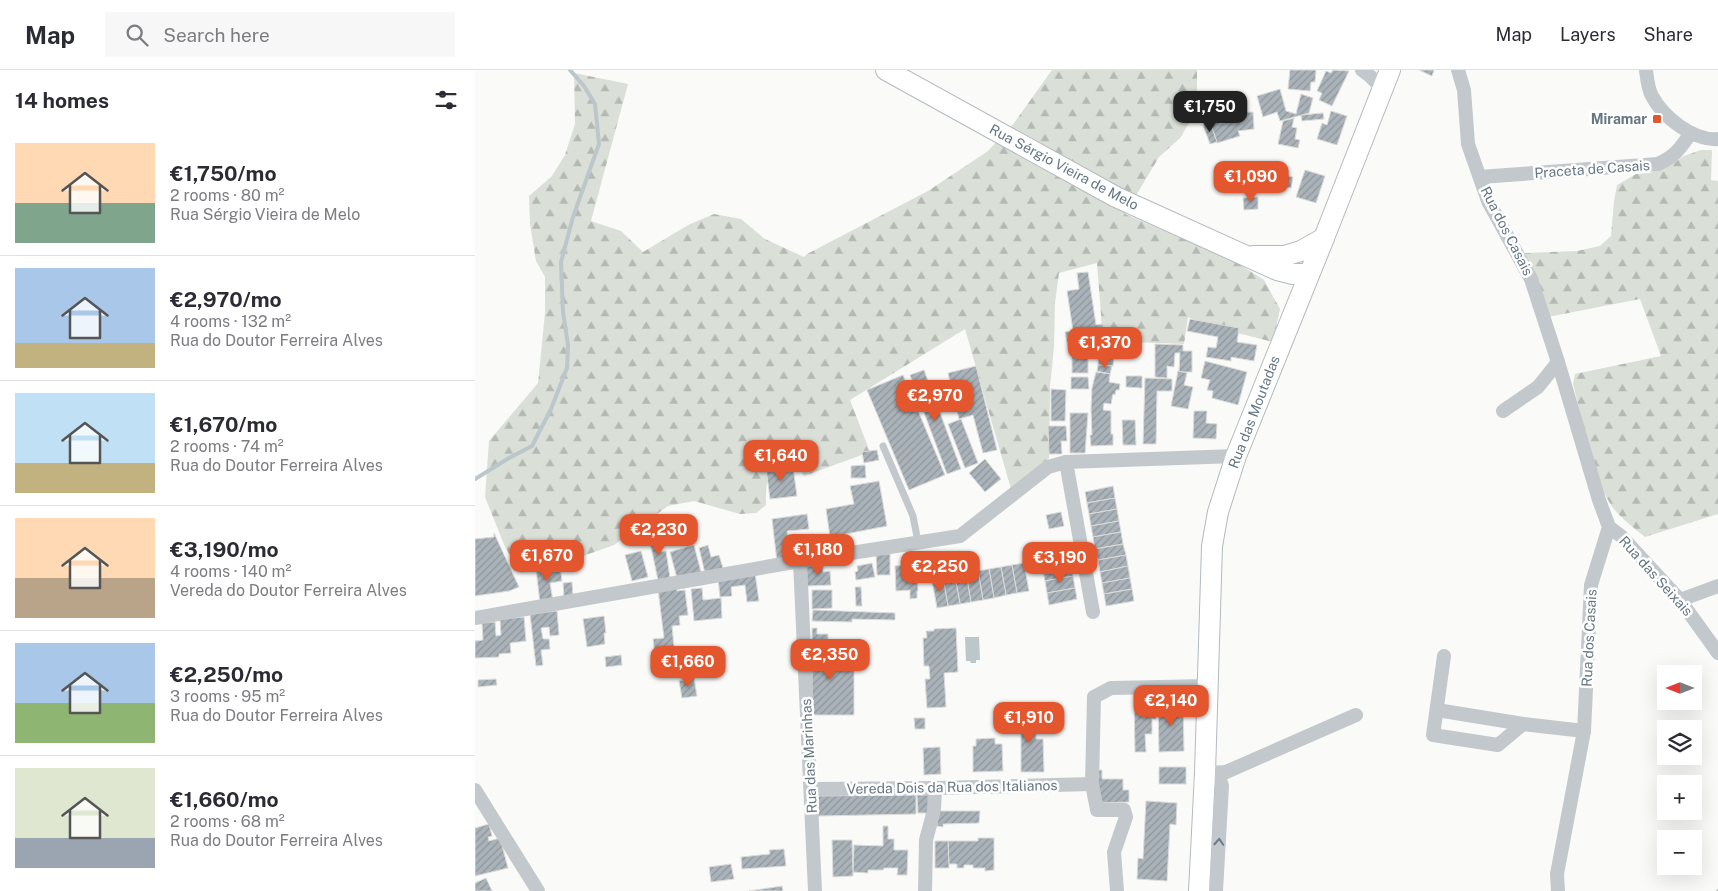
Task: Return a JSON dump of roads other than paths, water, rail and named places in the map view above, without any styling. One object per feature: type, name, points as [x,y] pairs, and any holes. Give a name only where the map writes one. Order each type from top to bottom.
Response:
[{"type":"main road","name":"Rua Sérgio Vieira de Melo","points":[[886,70],[1116,197],[1247,255],[1281,263],[1324,238]]},
{"type":"main road","name":"Rua das Moutadas","points":[[1199,891],[1212,773],[1207,686],[1212,546],[1218,512],[1236,456],[1390,70]]},
{"type":"main road","points":[[1293,315],[1281,263],[1297,263],[1309,274]]},
{"type":"street","points":[[1362,70],[1383,89]]},
{"type":"street","name":"Rua dos Casais","points":[[1458,70],[1464,90],[1468,144],[1488,201],[1531,280],[1609,527],[1591,585],[1584,731],[1557,874],[1558,891]]},
{"type":"street","points":[[1645,70],[1651,95],[1663,113],[1691,132],[1712,140],[1718,139]]},
{"type":"street","name":"Praceta de Casais","points":[[1480,177],[1658,164],[1671,158],[1678,152],[1691,132]]},
{"type":"street","points":[[1503,411],[1538,387],[1558,362]]},
{"type":"street","points":[[475,618],[800,561],[960,536],[1048,467],[1066,462],[1236,456]]},
{"type":"street","points":[[1066,462],[1093,612]]},
{"type":"street","name":"Rua das Seixais","points":[[1609,527],[1621,536],[1680,600],[1718,653]]},
{"type":"street","name":"Rua das Marinhas","points":[[800,561],[815,891]]},
{"type":"street","points":[[1680,600],[1718,586]]},
{"type":"street","points":[[1444,656],[1433,735],[1498,745],[1523,724]]},
{"type":"street","points":[[1117,891],[1115,852],[1126,817],[1125,810],[1097,810],[1092,784],[1094,698],[1111,688],[1207,686]]},
{"type":"street","points":[[1437,710],[1523,724],[1584,731]]},
{"type":"street","points":[[1212,773],[1226,772],[1356,715]]},
{"type":"street","name":"Rua das Moutadas","points":[[1192,891],[1198,787],[1212,773],[1221,786],[1216,891]]},
{"type":"street","name":"Vereda Dois da Rua dos Italianos","points":[[811,789],[1092,784]]},
{"type":"street","points":[[925,891],[926,840],[934,810],[935,788]]},
{"type":"street","points":[[475,790],[538,891]]},
{"type":"lane","points":[[883,446],[913,516],[918,542]]},
{"type":"waterway","points":[[475,479],[532,446],[551,409],[567,368],[568,345],[563,312],[561,262],[573,217],[599,144],[595,104],[584,86],[570,70]]},
{"type":"place","name":"Miramar","points":[[1657,119]]}]
